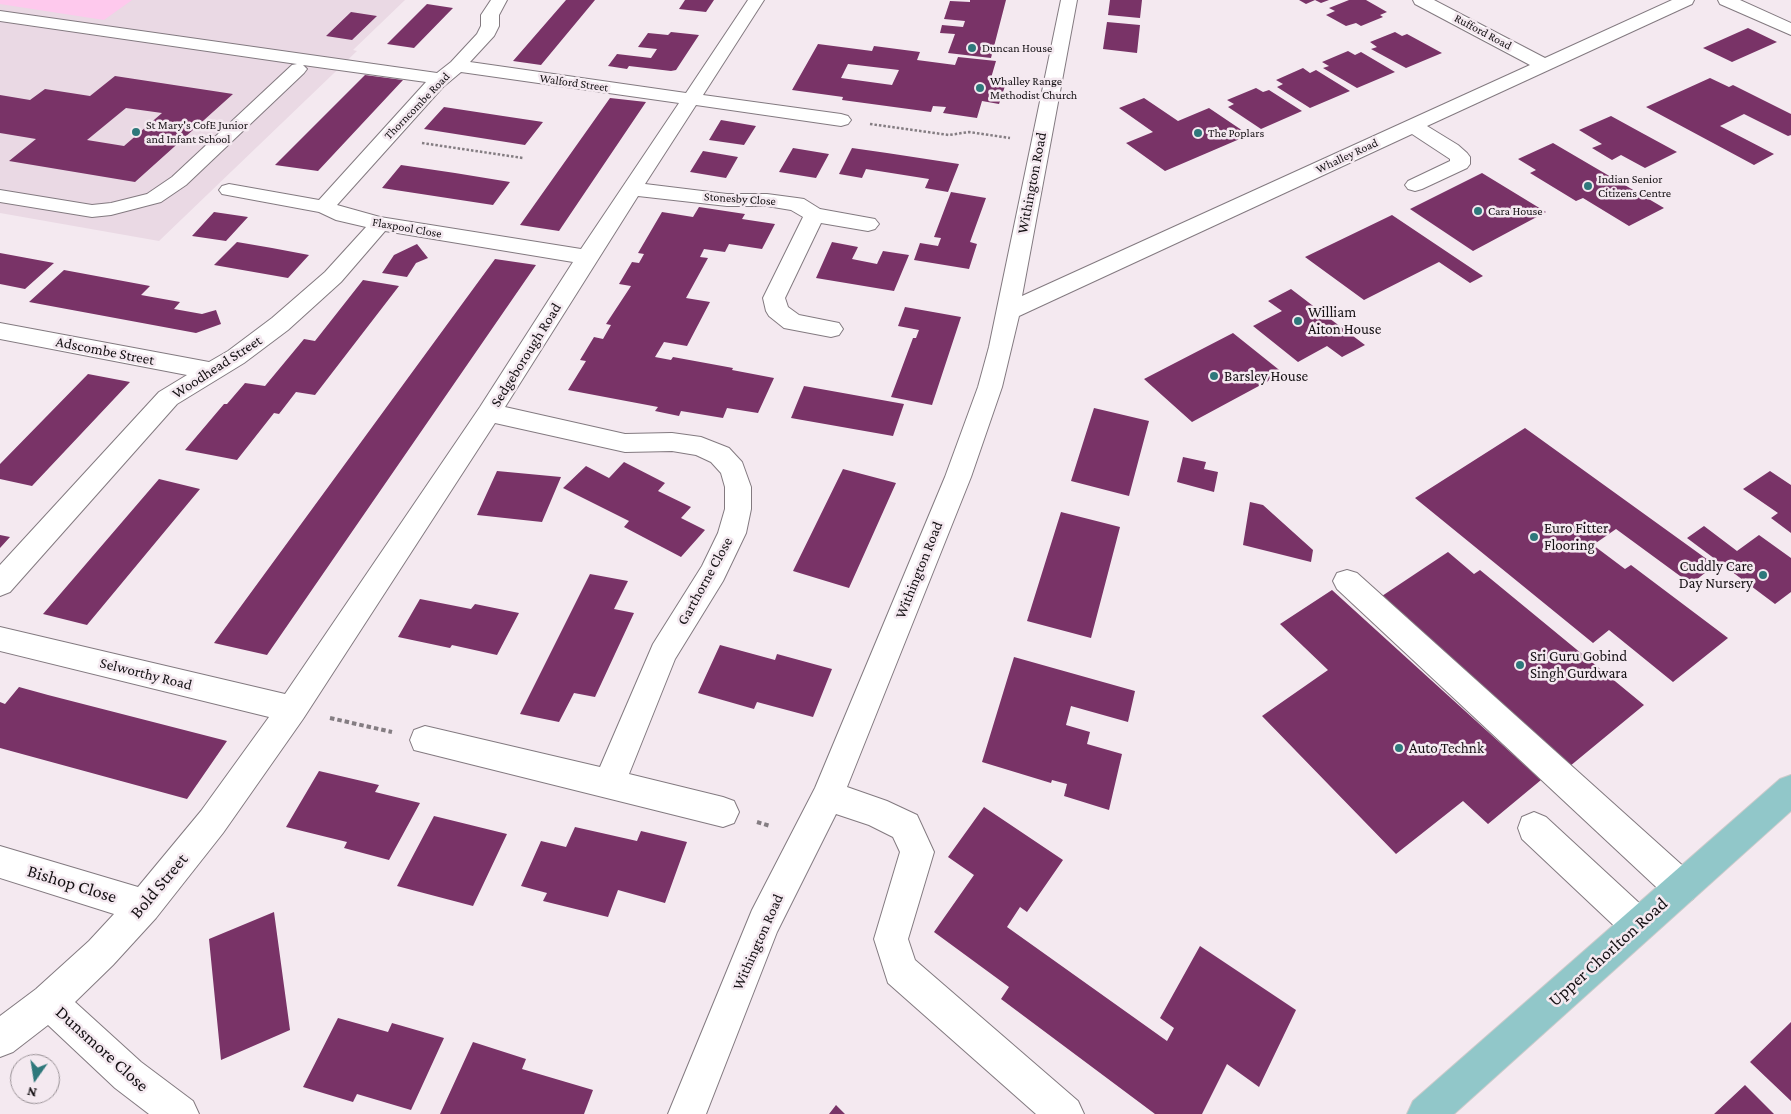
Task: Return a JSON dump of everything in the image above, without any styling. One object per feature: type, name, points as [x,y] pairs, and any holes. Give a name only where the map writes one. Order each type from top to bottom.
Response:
[{"type":"main road","name":"Upper Chorlton Road","points":[[1426,1114],[1791,790]]},
{"type":"street","name":"Thorncombe Road","points":[[324,207],[441,79],[485,36],[490,26],[490,15],[499,0]]},
{"type":"street","name":"Sedgeborough Road","points":[[292,709],[489,413],[587,257],[756,0]]},
{"type":"street","name":"Withington Road","points":[[686,1114],[764,922],[828,796],[958,477],[990,387],[1001,347],[1069,0]]},
{"type":"street","name":"Rufford Road","points":[[1421,0],[1545,65]]},
{"type":"street","name":"Whalley Road","points":[[1007,312],[1686,0]]},
{"type":"street","points":[[1726,0],[1791,30]]},
{"type":"street","points":[[0,16],[441,79]]},
{"type":"street","name":"Walford Street","points":[[456,66],[841,120]]},
{"type":"street","points":[[0,196],[92,211],[134,204],[154,198],[168,190],[298,69]]},
{"type":"street","points":[[1413,126],[1451,149],[1460,158],[1460,164],[1414,185]]},
{"type":"street","name":"Stonesby Close","points":[[632,189],[727,200],[767,200],[797,204],[814,216],[868,224]]},
{"type":"street","points":[[168,190],[192,192]]},
{"type":"street","name":"Flaxpool Close","points":[[229,190],[324,207],[344,215],[380,224],[587,257]]},
{"type":"street","points":[[814,216],[774,298],[777,311],[792,322],[831,329]]},
{"type":"street","name":"Woodhead Street","points":[[0,584],[168,398],[236,357],[280,324],[333,277],[380,224]]},
{"type":"street","name":"Adscombe Street","points":[[0,331],[210,371]]},
{"type":"street","name":"Garthorne Close","points":[[489,413],[624,443],[672,442],[701,446],[720,455],[733,470],[738,487],[738,509],[732,533],[713,573],[663,653],[609,784]]},
{"type":"street","points":[[1347,581],[1681,887]]},
{"type":"street","name":"Selworthy Road","points":[[0,639],[292,709]]},
{"type":"street","name":"Bold Street","points":[[0,1040],[49,1002],[101,953],[144,906],[212,822],[292,709]]},
{"type":"street","points":[[425,740],[723,812]]},
{"type":"street","points":[[828,796],[876,812],[904,826],[917,852],[891,939],[900,971],[1066,1114]]},
{"type":"street","points":[[1534,828],[1638,925]]},
{"type":"street","name":"Bishop Close","points":[[0,862],[144,906]]},
{"type":"street","name":"Dunsmore Close","points":[[49,1002],[128,1075],[180,1114]]},
{"type":"path","points":[[841,120],[948,135],[969,132],[1040,142]]},
{"type":"path","points":[[387,137],[523,158]]},
{"type":"path","points":[[292,709],[425,740]]},
{"type":"path","points":[[723,812],[771,826],[805,842]]},
{"type":"shaded area","name":"St Mary's CofE Junior and Infant School","points":[[0,0],[405,0],[353,50],[357,51],[159,241],[0,213]]},
{"type":"shaded area","points":[[0,0],[132,0],[104,20],[0,4]]},
{"type":"building","points":[[566,0],[595,0],[541,65],[513,61]]},
{"type":"building","points":[[685,0],[714,0],[706,12],[679,9]]},
{"type":"building","points":[[970,0],[1006,0],[991,58],[948,53],[955,34],[940,33],[942,25],[963,27],[965,21],[944,19],[950,1],[970,2]]},
{"type":"building","points":[[1110,0],[1142,0],[1140,18],[1108,15]]},
{"type":"building","points":[[1299,0],[1315,0],[1306,4]]},
{"type":"building","points":[[1315,0],[1329,0],[1321,3]]},
{"type":"building","points":[[1349,0],[1366,0],[1387,12],[1380,15],[1383,17],[1361,26],[1356,23],[1346,26],[1326,15],[1335,11],[1329,8]]},
{"type":"building","points":[[427,4],[453,8],[414,48],[387,44]]},
{"type":"building","points":[[351,12],[377,16],[352,40],[326,36]]},
{"type":"building","points":[[1107,22],[1140,25],[1137,53],[1103,49]]},
{"type":"building","points":[[1748,28],[1777,42],[1732,62],[1703,48]]},
{"type":"building","points":[[671,32],[699,35],[676,70],[629,66],[627,69],[608,66],[617,54],[651,58],[657,49],[638,47],[648,33],[668,35]]},
{"type":"building","points":[[1395,32],[1402,36],[1407,34],[1442,53],[1406,68],[1371,49],[1377,47],[1370,42]]},
{"type":"building","points":[[818,44],[872,51],[874,46],[920,52],[917,60],[955,65],[958,57],[996,61],[991,78],[1007,80],[999,104],[982,101],[977,118],[943,113],[946,107],[933,106],[931,112],[842,100],[843,97],[792,90]],"holes":[[[848,64],[899,70],[892,85],[841,78]]]},
{"type":"building","points":[[1348,51],[1355,55],[1361,52],[1395,72],[1357,88],[1323,68],[1329,66],[1322,62]]},
{"type":"building","points":[[1303,68],[1310,73],[1316,70],[1350,91],[1310,108],[1277,87],[1283,84],[1276,80]]},
{"type":"building","points":[[365,75],[403,80],[318,171],[275,165]]},
{"type":"building","points":[[115,76],[233,94],[135,182],[9,161],[36,139],[0,133],[0,95],[30,100],[45,89],[90,96]],"holes":[[[126,108],[162,113],[124,146],[87,140]]]},
{"type":"building","points":[[1710,78],[1729,87],[1733,85],[1791,114],[1791,135],[1788,136],[1744,114],[1720,126],[1774,154],[1754,165],[1646,107]]},
{"type":"building","points":[[1256,88],[1263,92],[1269,90],[1302,111],[1261,129],[1228,107],[1234,104],[1227,100]]},
{"type":"building","points":[[610,98],[646,102],[559,231],[520,225]]},
{"type":"building","name":"The Poplars","points":[[1144,98],[1178,121],[1209,108],[1249,135],[1165,171],[1126,143],[1153,132],[1119,108]]},
{"type":"building","points":[[444,107],[543,122],[525,145],[424,129]]},
{"type":"building","points":[[1611,116],[1677,152],[1645,168],[1621,155],[1612,160],[1592,148],[1602,144],[1579,130]]},
{"type":"building","points":[[721,120],[756,126],[744,145],[709,140]]},
{"type":"building","name":"Indian Senior Citizens Centre","points":[[1553,143],[1664,208],[1629,226],[1583,198],[1576,201],[1530,173],[1536,170],[1518,159]]},
{"type":"building","points":[[793,148],[829,154],[816,178],[779,172]]},
{"type":"building","points":[[852,148],[959,164],[948,192],[925,188],[929,179],[866,169],[862,178],[839,174]]},
{"type":"building","points":[[703,151],[738,157],[726,178],[690,172]]},
{"type":"building","points":[[401,165],[510,182],[493,205],[382,188]]},
{"type":"building","name":"Cara House","points":[[1482,173],[1546,212],[1473,251],[1410,209]]},
{"type":"building","points":[[951,192],[986,198],[970,242],[977,244],[969,269],[914,260],[920,243],[938,246],[941,238],[934,237]]},
{"type":"building","points":[[699,207],[745,214],[742,219],[775,224],[762,249],[729,244],[725,252],[704,249],[700,257],[708,258],[686,298],[710,302],[687,346],[664,342],[655,357],[671,360],[673,357],[774,378],[758,413],[727,408],[723,418],[681,411],[679,416],[655,411],[658,407],[568,390],[586,361],[580,360],[594,337],[603,339],[611,325],[606,324],[631,286],[619,284],[632,262],[639,263],[644,254],[638,253],[662,212],[693,217]]},
{"type":"building","points":[[214,212],[248,217],[226,241],[192,236]]},
{"type":"building","points":[[1392,215],[1483,276],[1470,283],[1439,262],[1364,300],[1305,257]]},
{"type":"building","points":[[237,242],[309,255],[288,278],[214,265]]},
{"type":"building","points":[[832,242],[858,247],[852,259],[877,264],[883,251],[909,255],[894,291],[816,278]]},
{"type":"building","points":[[417,244],[428,258],[416,263],[407,277],[382,273],[394,255]]},
{"type":"building","points":[[0,253],[54,263],[25,289],[0,284]]},
{"type":"building","points":[[495,259],[536,265],[267,655],[214,643]]},
{"type":"building","points":[[64,270],[150,286],[141,295],[180,302],[174,309],[202,314],[216,310],[221,324],[196,333],[29,302]]},
{"type":"building","points":[[363,280],[399,286],[315,395],[296,392],[279,414],[274,413],[237,460],[185,450],[224,404],[227,404],[245,383],[265,386],[304,339],[315,341]]},
{"type":"building","name":"William Aiton House","points":[[1291,289],[1365,345],[1342,357],[1327,346],[1298,362],[1253,326],[1282,311],[1268,301]]},
{"type":"building","points":[[905,307],[961,317],[932,405],[891,397],[913,338],[916,338],[919,330],[898,326]]},
{"type":"building","name":"Barsley House","points":[[1233,333],[1283,373],[1192,422],[1144,379]]},
{"type":"building","points":[[88,374],[130,382],[32,486],[0,479],[0,464]]},
{"type":"building","points":[[804,386],[904,404],[893,436],[791,418]]},
{"type":"building","points":[[1094,408],[1149,421],[1129,496],[1071,481]]},
{"type":"building","name":"Euro Fitter Flooring","points":[[1525,428],[1715,565],[1691,584],[1616,529],[1593,545],[1625,569],[1631,565],[1728,638],[1673,682],[1609,630],[1593,643],[1415,498]]},
{"type":"building","points":[[1183,457],[1206,462],[1204,469],[1218,472],[1214,492],[1177,482]]},
{"type":"building","points":[[624,462],[665,483],[658,491],[691,507],[681,518],[705,530],[681,557],[624,527],[629,521],[563,488],[586,466],[609,478]]},
{"type":"building","points":[[843,469],[896,483],[849,588],[793,571]]},
{"type":"building","points":[[497,471],[561,477],[542,522],[477,515]]},
{"type":"building","points":[[1770,471],[1791,485],[1791,533],[1771,518],[1778,513],[1743,489]]},
{"type":"building","points":[[159,479],[200,489],[87,625],[43,614]]},
{"type":"building","points":[[1250,502],[1263,505],[1313,550],[1311,562],[1243,545]]},
{"type":"building","points":[[1061,512],[1120,527],[1091,638],[1027,621]]},
{"type":"building","name":"Cuddly Care Day Nursery","points":[[1704,526],[1737,551],[1759,535],[1791,558],[1791,592],[1775,604],[1687,538]]},
{"type":"building","points":[[0,535],[10,537],[0,548]]},
{"type":"building","name":"Sri Guru Gobind Singh Gurdwara","points":[[1448,552],[1474,574],[1480,570],[1644,705],[1564,771],[1400,624],[1408,618],[1382,596]]},
{"type":"building","points":[[590,574],[628,581],[614,609],[634,613],[595,697],[574,693],[559,722],[520,714]]},
{"type":"building","name":"Auto Technk","points":[[1332,590],[1541,780],[1488,824],[1463,801],[1396,854],[1262,716],[1328,670],[1280,624]]},
{"type":"building","points":[[420,599],[471,609],[475,604],[519,613],[497,655],[452,645],[450,648],[398,637]]},
{"type":"building","points":[[720,645],[775,660],[777,654],[832,669],[813,717],[757,702],[754,709],[698,693]]},
{"type":"building","points":[[1014,657],[1135,691],[1128,722],[1071,706],[1066,725],[1090,732],[1087,744],[1122,754],[1109,810],[1064,796],[1067,784],[1052,780],[1051,783],[982,762]]},
{"type":"building","points":[[19,687],[227,741],[187,799],[0,748],[0,702],[5,704]]},
{"type":"building","points":[[319,771],[379,785],[375,792],[420,803],[389,860],[344,848],[347,842],[286,827]]},
{"type":"building","points":[[984,807],[1063,860],[1027,912],[1020,907],[1007,927],[1167,1041],[1174,1028],[1160,1018],[1200,946],[1296,1010],[1259,1087],[1227,1064],[1202,1114],[1155,1114],[1001,999],[1009,987],[934,932],[974,875],[948,857]]},
{"type":"building","points":[[434,816],[507,834],[473,906],[397,886]]},
{"type":"building","points":[[575,827],[637,841],[641,831],[687,842],[665,903],[618,890],[608,917],[543,901],[547,893],[521,886],[541,841],[566,847]]},
{"type":"building","points":[[274,912],[290,1030],[221,1060],[209,939]]},
{"type":"building","points":[[338,1018],[388,1032],[392,1023],[444,1038],[411,1110],[357,1094],[353,1102],[303,1087]]},
{"type":"building","points":[[1791,1022],[1791,1101],[1750,1062]]},
{"type":"building","points":[[473,1042],[526,1059],[522,1069],[593,1090],[584,1114],[440,1114]]},
{"type":"building","points":[[1745,1085],[1774,1114],[1714,1114]]},
{"type":"building","points":[[836,1105],[845,1114],[829,1114]]},
{"type":"place","name":"Duncan House","points":[[972,48]]},
{"type":"place","name":"Whalley Range Methodist Church","points":[[980,88]]},
{"type":"place","name":"St Mary's CofE Junior and Infant School","points":[[136,132]]},
{"type":"place","name":"The Poplars","points":[[1198,133]]},
{"type":"place","name":"Indian Senior Citizens Centre","points":[[1588,186]]},
{"type":"place","name":"Cara House","points":[[1478,211]]},
{"type":"place","name":"William Aiton House","points":[[1298,321]]},
{"type":"place","name":"Barsley House","points":[[1214,376]]},
{"type":"place","name":"Euro Fitter Flooring","points":[[1534,537]]},
{"type":"place","name":"Cuddly Care Day Nursery","points":[[1763,575]]},
{"type":"place","name":"Sri Guru Gobind Singh Gurdwara","points":[[1520,665]]},
{"type":"place","name":"Auto Technk","points":[[1399,748]]}]
